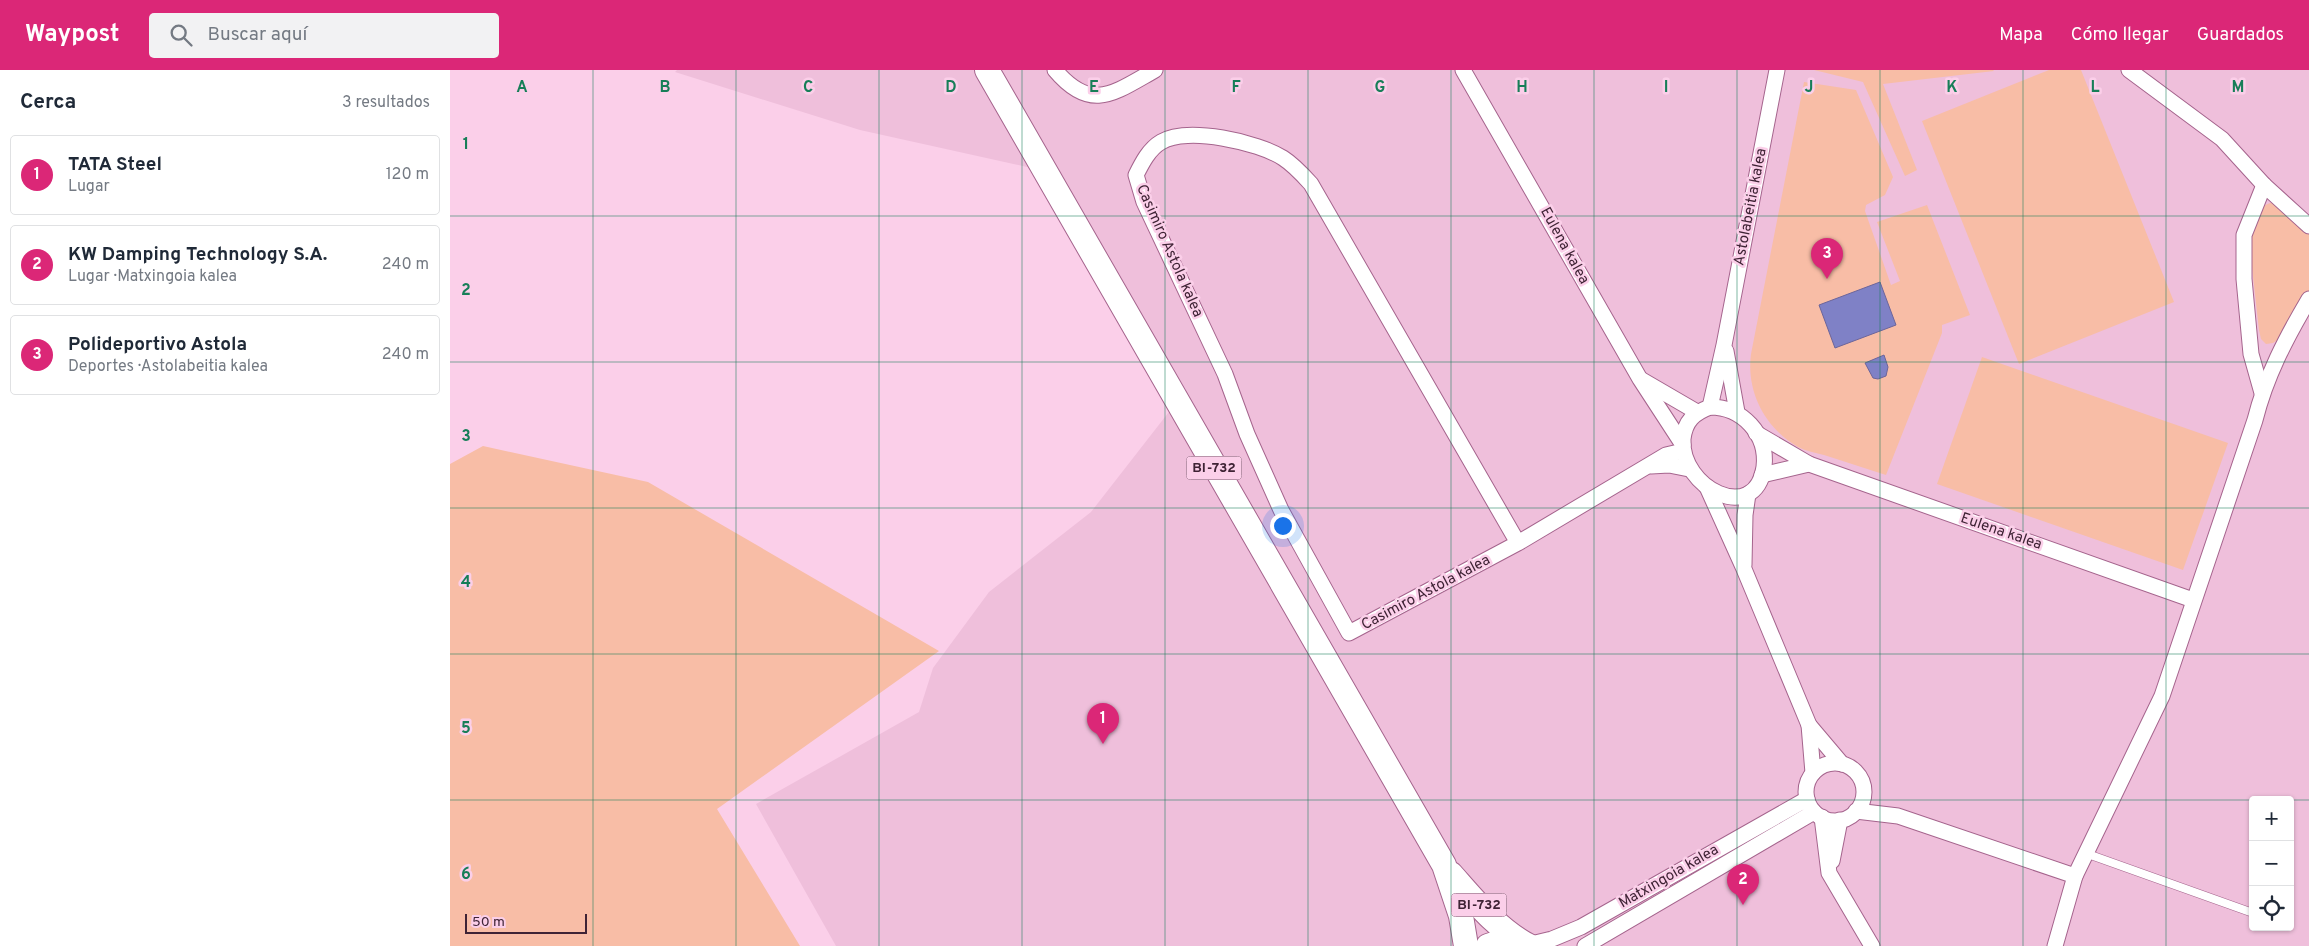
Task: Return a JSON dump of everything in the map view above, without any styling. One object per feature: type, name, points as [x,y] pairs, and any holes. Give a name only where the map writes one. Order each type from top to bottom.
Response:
[{"type":"main road","name":"BI-732","points":[[987,70],[1444,865],[1461,916],[1466,946]]},
{"type":"main road","name":"BI-732","points":[[1444,865],[1493,919],[1525,944]]},
{"type":"main road","points":[[1488,946],[1506,940],[1525,944]]},
{"type":"street","points":[[1055,70],[1070,87],[1085,95],[1108,94],[1119,90],[1154,70]]},
{"type":"street","name":"Eulena kalea","points":[[1463,70],[1489,112],[1640,379],[1683,448]]},
{"type":"street","name":"Astolabeitia kalea","points":[[1704,409],[1724,345],[1777,70]]},
{"type":"street","points":[[2129,70],[2222,139],[2264,186],[2309,226]]},
{"type":"street","name":"Casimiro Astola kalea","points":[[1518,543],[1311,184],[1294,166],[1281,156],[1207,134],[1179,135],[1161,142],[1144,159],[1136,175],[1144,202],[1225,374],[1246,434],[1281,510],[1349,633],[1518,543],[1666,455],[1683,448]]},
{"type":"street","points":[[2262,393],[2252,354],[2244,279],[2244,235],[2264,186]]},
{"type":"street","points":[[2055,946],[2075,876],[2162,696],[2193,600],[2256,420],[2262,393],[2286,337],[2309,299]]},
{"type":"street","name":"Astolabeitia kalea","points":[[1724,345],[1737,412]]},
{"type":"street","points":[[1640,379],[1704,409],[1723,407],[1737,412],[1756,432],[1763,447],[1762,475],[1758,484],[1748,494],[1732,497],[1719,495],[1707,487],[1689,469],[1683,448],[1684,430],[1704,409]]},
{"type":"street","name":"Eulena kalea","points":[[1756,432],[1809,464],[2193,600]]},
{"type":"street","points":[[1762,475],[1809,464]]},
{"type":"street","points":[[1649,466],[1669,465],[1689,469]]},
{"type":"street","points":[[1707,487],[1744,569],[1809,725],[1842,764],[1859,775],[1864,794],[1856,811],[1840,820],[1829,872]]},
{"type":"street","points":[[1744,569],[1745,515],[1748,494]]},
{"type":"street","points":[[1809,725],[1813,773],[1806,790],[1814,809],[1829,872],[1872,946]]},
{"type":"street","points":[[1813,773],[1826,764],[1842,764]]},
{"type":"street","points":[[1864,794],[1898,816]]},
{"type":"street","points":[[1814,809],[1840,820]]},
{"type":"street","name":"Matxingoia kalea","points":[[1525,944],[1552,939],[1581,927],[1814,809]]},
{"type":"street","name":"Matxingoia kalea","points":[[1585,946],[1814,809]]},
{"type":"street","points":[[1856,811],[1898,816],[2075,876]]},
{"type":"lane","points":[[2085,853],[2249,912]]},
{"type":"shaded area","points":[[677,70],[2309,70],[2309,946],[836,946],[756,804],[919,712],[933,668],[989,592],[1091,512],[1186,390],[1059,174],[860,130],[675,72]]},
{"type":"shaded area","points":[[1814,70],[1994,71],[1883,84],[1917,170],[1905,176],[1863,82]]},
{"type":"shaded area","points":[[2049,70],[2081,70],[2174,302],[2019,364],[1922,121]]},
{"type":"shaded area","points":[[1804,82],[1856,90],[1893,177],[1885,195],[1866,205],[1865,211],[1891,285],[1900,281],[1877,222],[1927,205],[1970,315],[1942,325],[1942,333],[1886,475],[1804,450],[1786,439],[1776,430],[1760,408],[1752,382],[1751,354]]},
{"type":"shaded area","points":[[2277,202],[2309,226],[2309,291],[2279,339],[2273,343],[2266,344],[2261,339],[2259,330],[2249,241],[2263,206]]},
{"type":"shaded area","points":[[1982,357],[2228,443],[2183,570],[1937,484]]},
{"type":"shaded area","points":[[483,446],[648,482],[939,651],[717,809],[800,946],[450,946],[450,464]]},
{"type":"water","points":[[1880,282],[1896,325],[1835,348],[1819,305]]},
{"type":"water","points":[[1884,355],[1888,367],[1886,376],[1878,379],[1873,378],[1865,363]]},
{"type":"place","name":"Polideportivo Astola","points":[[1827,279]]},
{"type":"place","name":"TATA Steel","points":[[1103,744]]},
{"type":"place","name":"KW Damping Technology S.A.","points":[[1743,905]]}]
